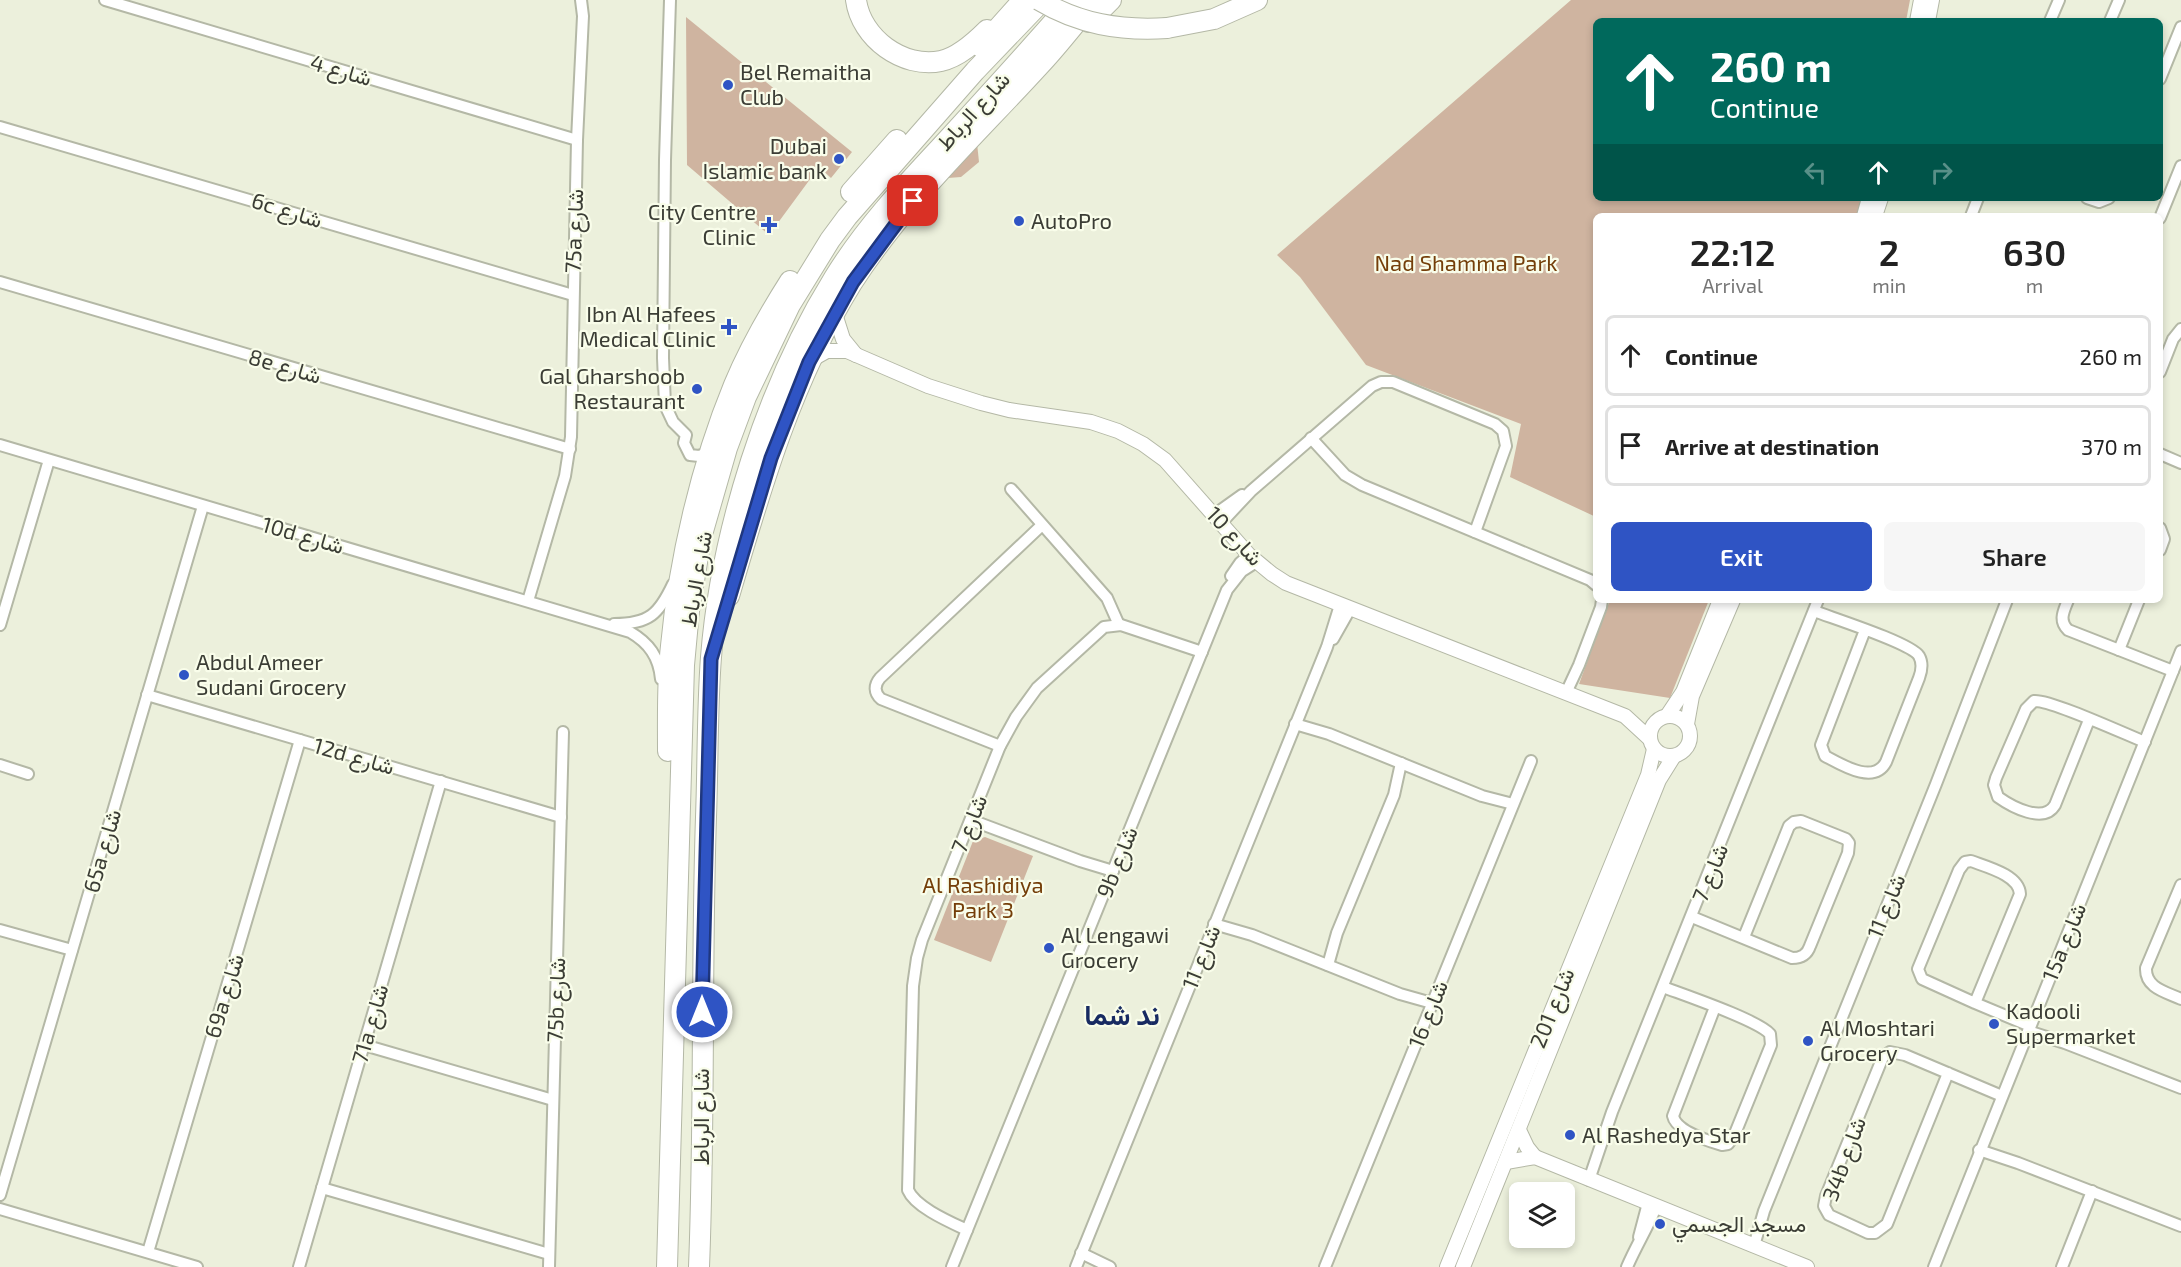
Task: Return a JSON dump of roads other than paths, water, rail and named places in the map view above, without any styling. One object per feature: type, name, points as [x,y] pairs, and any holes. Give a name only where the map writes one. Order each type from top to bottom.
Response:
[{"type":"highway","points":[[856,0],[866,28],[880,44],[898,56],[919,62],[941,61],[959,53],[980,37],[1010,6],[1021,0]]},
{"type":"highway","points":[[676,916],[670,845],[668,731],[670,648],[682,565],[711,452],[739,376],[766,319],[809,250],[842,203],[1021,0]]},
{"type":"highway","points":[[1041,0],[1069,15],[1102,26],[1133,29],[1167,28],[1214,19],[1257,0]]},
{"type":"highway","name":"شارع الرباط","points":[[666,1263],[684,665],[689,610],[701,538],[727,448],[746,397],[790,305],[830,240],[847,217],[975,71],[1041,0]]},
{"type":"highway","name":"شارع الرباط","points":[[699,1267],[703,919],[711,659],[722,572],[743,488],[756,446],[782,380],[818,305],[847,257],[883,210],[1073,0]]},
{"type":"highway","points":[[711,659],[771,458],[809,362],[853,282],[904,211],[1044,60],[1095,0]]},
{"type":"highway","points":[[1044,60],[1069,42],[1111,0]]},
{"type":"street","name":"شارع 4","points":[[105,0],[577,140]]},
{"type":"street","name":"75a شارع","points":[[528,601],[565,476],[570,449],[577,140],[583,16],[581,0]]},
{"type":"street","points":[[670,0],[665,172],[665,405],[674,422],[686,435],[684,443],[690,454],[699,456],[711,452]]},
{"type":"street","points":[[1918,18],[1921,0]]},
{"type":"street","points":[[1929,18],[1932,0]]},
{"type":"street","points":[[2051,18],[2059,0]]},
{"type":"street","points":[[2111,18],[2118,0]]},
{"type":"street","points":[[2163,72],[2181,27]]},
{"type":"street","name":"6c شارع","points":[[0,127],[158,171],[573,295]]},
{"type":"street","points":[[2162,213],[2181,166]]},
{"type":"street","name":"8e شارع","points":[[0,282],[570,449]]},
{"type":"street","points":[[835,314],[843,339],[856,355]]},
{"type":"street","points":[[2163,364],[2173,339],[2181,329]]},
{"type":"street","name":"شارع 10","points":[[809,362],[827,351],[837,350],[856,355],[920,383],[981,403],[1010,410],[1084,421],[1118,431],[1143,444],[1165,460],[1253,558],[1286,583],[1625,716],[1664,716]]},
{"type":"street","points":[[1217,519],[1372,386],[1381,382],[1393,382],[1495,424],[1503,431],[1506,446],[1473,531]]},
{"type":"street","points":[[1313,436],[1328,458],[1345,475],[1362,485],[1593,582]]},
{"type":"street","name":"10d شارع","points":[[0,445],[605,624],[638,637],[651,649],[659,665],[668,731]]},
{"type":"street","points":[[2163,455],[2181,463]]},
{"type":"street","points":[[0,625],[2,609],[49,459]]},
{"type":"street","points":[[1011,489],[1107,598],[1119,625]]},
{"type":"street","name":"65a شارع","points":[[0,1195],[203,506]]},
{"type":"street","points":[[1000,746],[881,699],[876,691],[876,684],[1042,525]]},
{"type":"street","name":"9b شارع","points":[[952,1267],[1227,590],[1253,558]]},
{"type":"street","name":"10d شارع","points":[[605,624],[631,623],[656,613],[682,565]]},
{"type":"street","points":[[1107,598],[1110,612],[1108,626],[1119,625],[1201,656]]},
{"type":"street","points":[[1570,694],[1602,603]]},
{"type":"street","points":[[1719,603],[1683,692],[1664,716],[1652,726],[1652,744],[1665,756],[1674,756],[1684,751],[1690,741],[1691,735],[1687,724],[1692,696],[1732,603]]},
{"type":"street","name":"شارع 7","points":[[1586,1178],[1817,603]]},
{"type":"street","name":"شارع 11","points":[[1750,1244],[1756,1220],[1764,1211],[1936,784],[2006,603]]},
{"type":"street","points":[[2067,603],[2062,621],[2068,630],[2173,671]]},
{"type":"street","points":[[2119,650],[2138,603]]},
{"type":"street","name":"شارع 11","points":[[1078,1260],[1327,646],[1345,607]]},
{"type":"street","points":[[1814,611],[1865,630],[1913,650],[1920,657],[1922,668],[1883,767],[1868,774],[1831,759],[1822,751],[1821,745],[1865,630]]},
{"type":"street","name":"شارع 7","points":[[968,1226],[914,1201],[908,1186],[913,977],[922,940],[1000,746],[1016,717],[1037,688],[1098,631],[1108,626]]},
{"type":"street","name":"15a شارع","points":[[1934,1267],[2001,1095],[2181,651]]},
{"type":"street","name":"12d شارع","points":[[147,695],[561,817]]},
{"type":"street","points":[[2089,720],[2055,805],[2048,813],[2038,815],[1998,797],[1994,785],[2029,704],[2039,700],[2145,742]]},
{"type":"street","name":"شارع 10","points":[[1625,716],[1652,744]]},
{"type":"street","points":[[1664,716],[1678,717],[1687,724]]},
{"type":"street","points":[[1297,720],[1512,808]]},
{"type":"street","name":"75b شارع","points":[[549,1267],[563,732]]},
{"type":"street","name":"69a شارع","points":[[148,1252],[300,740]]},
{"type":"street","name":"شارع 201","points":[[1447,1267],[1648,775],[1652,744]]},
{"type":"street","name":"شارع 201","points":[[1463,1267],[1659,780],[1674,756]]},
{"type":"street","name":"شارع 16","points":[[1325,1267],[1531,761]]},
{"type":"street","points":[[0,765],[28,774]]},
{"type":"street","points":[[1325,964],[1406,765]]},
{"type":"street","name":"71a شارع","points":[[298,1267],[441,782]]},
{"type":"street","points":[[972,816],[1001,830],[1112,874]]},
{"type":"street","points":[[1692,917],[1792,958],[1805,955],[1848,853],[1849,843],[1846,839],[1801,821],[1789,826],[1744,937]]},
{"type":"street","points":[[1975,1003],[2020,894],[2020,888],[2014,879],[1971,861],[1965,862],[1959,870],[1918,969],[1922,979],[1975,1003],[2030,1027],[2065,1043],[2181,1088]]},
{"type":"street","points":[[2181,885],[2146,968],[2151,986],[2181,999]]},
{"type":"street","points":[[1216,919],[1431,1007]]},
{"type":"street","points":[[0,930],[72,950]]},
{"type":"street","points":[[1663,987],[1715,1007],[1760,1026],[1766,1029],[1772,1040],[1734,1136],[1728,1144],[1722,1145],[1681,1129],[1677,1126],[1673,1116],[1715,1007]]},
{"type":"street","points":[[364,1045],[553,1100]]},
{"type":"street","name":"34b شارع","points":[[1948,1073],[1887,1224],[1875,1233],[1868,1233],[1829,1215],[1824,1201],[1883,1057],[1890,1052],[1896,1052],[1948,1073],[2001,1095]]},
{"type":"street","points":[[1519,1130],[1535,1157]]},
{"type":"street","points":[[1981,1147],[2181,1226]]},
{"type":"street","points":[[1506,1162],[1517,1158],[1535,1157],[1807,1267]]},
{"type":"street","points":[[322,1188],[549,1254]]},
{"type":"street","points":[[2062,1267],[2092,1191]]},
{"type":"street","points":[[1628,1267],[1638,1241],[1650,1223],[1652,1205]]},
{"type":"street","points":[[0,1209],[197,1267]]},
{"type":"street","points":[[701,1221],[707,1267]]},
{"type":"street","points":[[1078,1260],[1096,1267]]},
{"type":"street","points":[[1078,1260],[1110,1267]]},
{"type":"place","name":"Bel Remaitha Club","points":[[728,85]]},
{"type":"place","name":"Dubai Islamic bank","points":[[839,159]]},
{"type":"place","name":"AutoPro","points":[[1019,221]]},
{"type":"place","name":"City Centre Clinic","points":[[769,225]]},
{"type":"place","name":"Ibn Al Hafees Medical Clinic","points":[[729,327]]},
{"type":"place","name":"Gal Gharshoob Restaurant","points":[[697,389]]},
{"type":"place","name":"Abdul Ameer Sudani Grocery","points":[[184,675]]},
{"type":"place","name":"Al Lengawi Grocery","points":[[1049,948]]},
{"type":"place","name":"Kadooli Supermarket","points":[[1994,1024]]},
{"type":"place","name":"Al Moshtari Grocery","points":[[1808,1041]]},
{"type":"place","name":"Al Rashedya Star","points":[[1570,1135]]},
{"type":"place","name":"مسجد الجسمي","points":[[1660,1224]]},
{"type":"district","name":"ند شما","points":[[1122,1015]]},
{"type":"park label","name":"Nad Shamma Park","points":[[1466,263]]},
{"type":"park label","name":"Al Rashidiya Park 3","points":[[983,898]]}]
